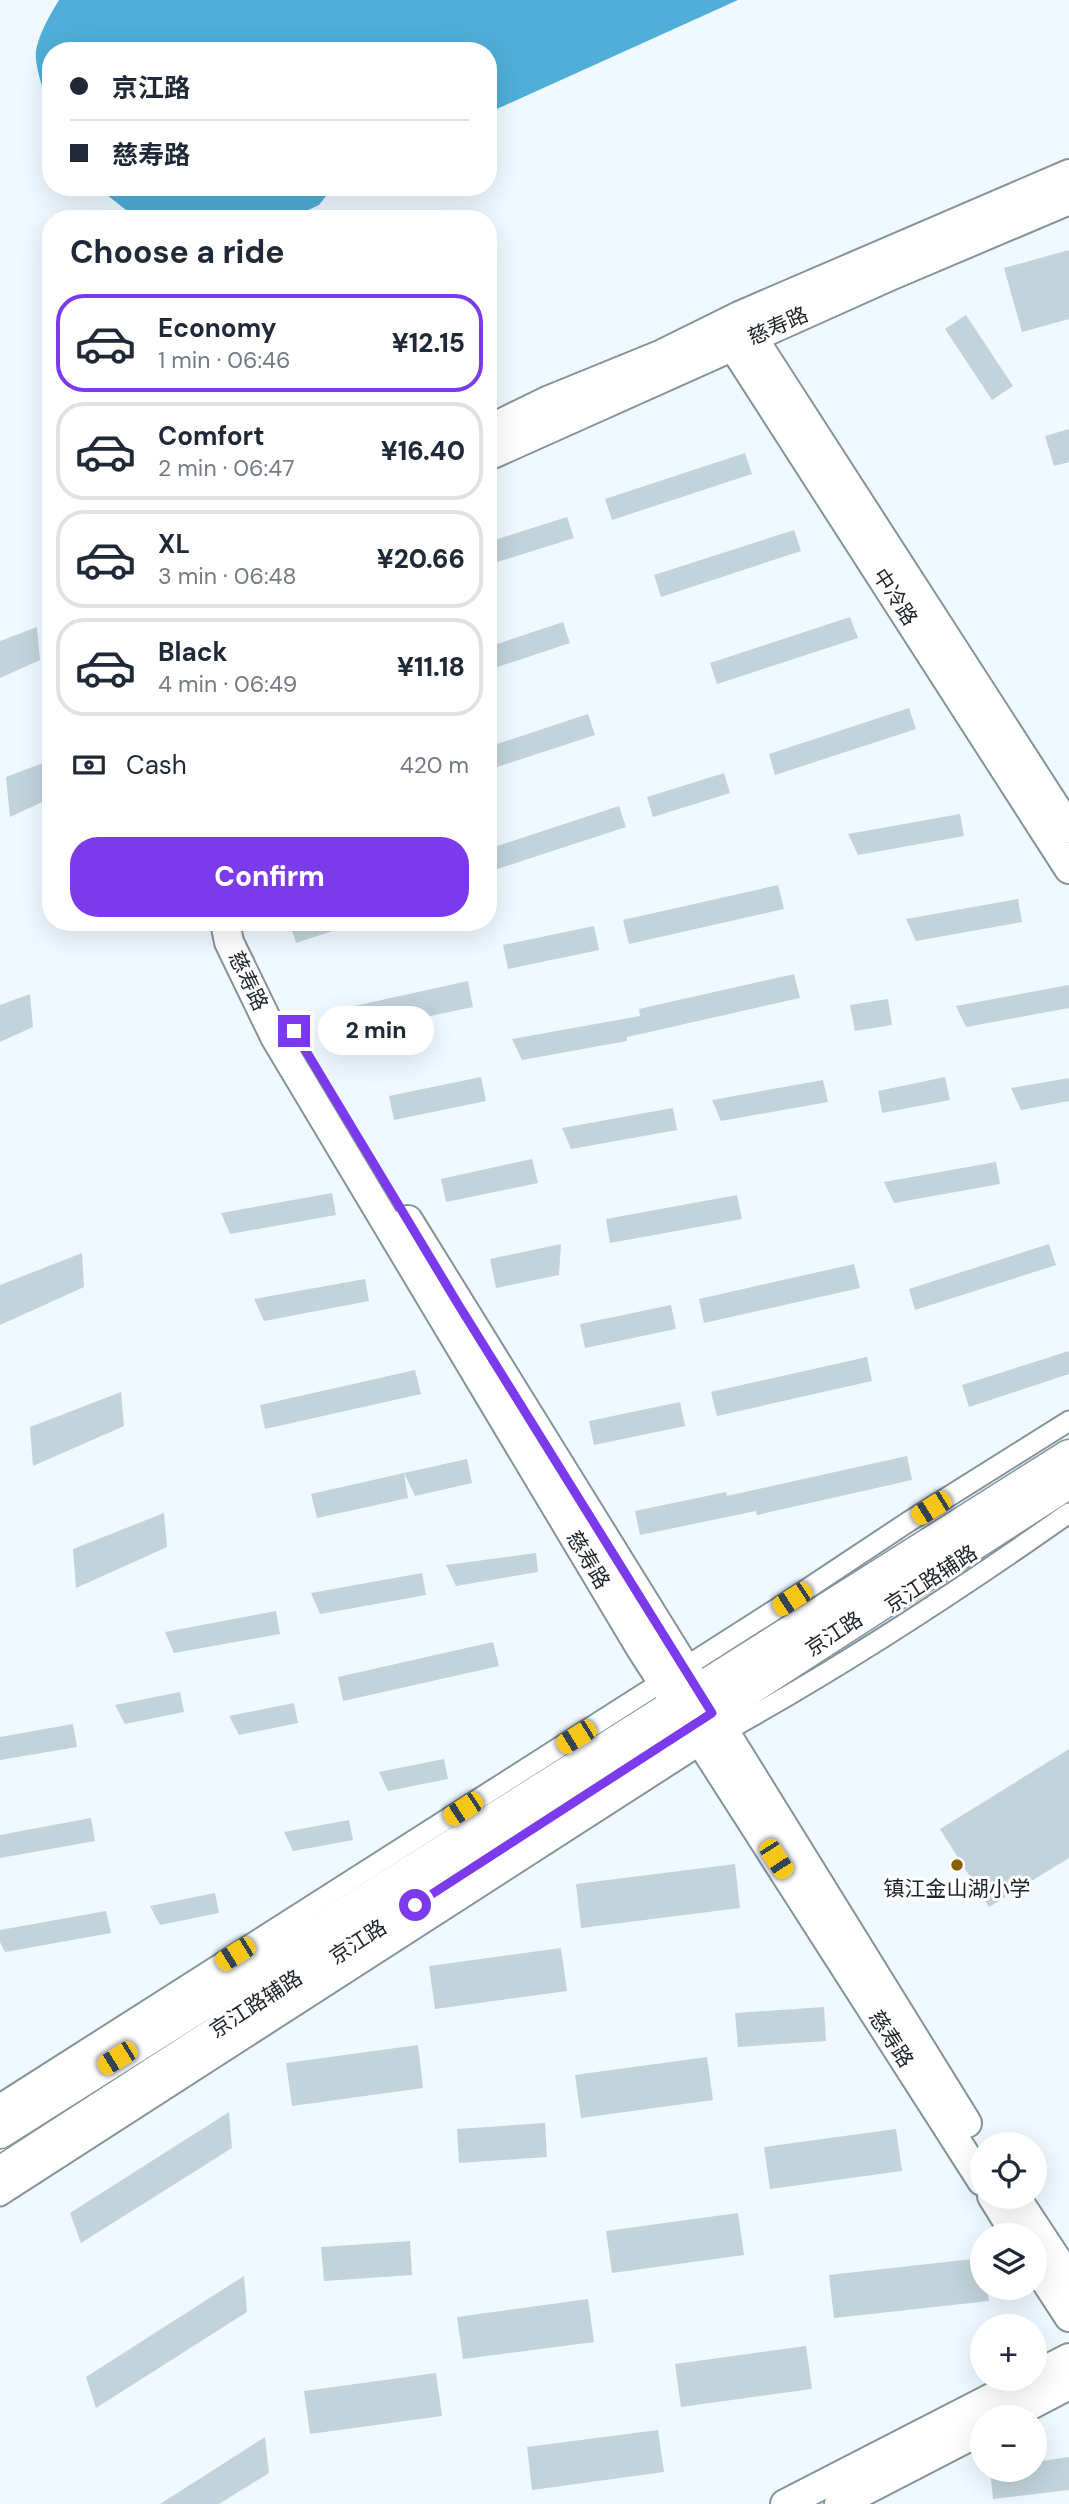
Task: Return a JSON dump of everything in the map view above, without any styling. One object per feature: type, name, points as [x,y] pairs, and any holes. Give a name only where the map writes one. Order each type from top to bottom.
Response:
[{"type":"main road","name":"京江路","points":[[0,2173],[1069,1457]]},
{"type":"main road","name":"京江路","points":[[0,2132],[1069,1482]]},
{"type":"street","name":"慈寿路","points":[[497,451],[736,331],[1069,174]]},
{"type":"street","name":"慈寿路","points":[[497,426],[547,401],[660,355],[736,331],[1069,200]]},
{"type":"street","name":"中冷路","points":[[736,331],[1069,828]]},
{"type":"street","name":"中冷路","points":[[736,331],[1069,869]]},
{"type":"street","name":"慈寿路","points":[[227,931],[229,942],[275,1037],[694,1708],[970,2161]]},
{"type":"street","name":"慈寿路","points":[[247,931],[267,985],[451,1292],[694,1708],[973,2132]]},
{"type":"street","name":"京江路辅路","points":[[0,2196],[694,1708],[908,1522],[1069,1421]]},
{"type":"street","name":"京江路辅路","points":[[0,2104],[694,1708],[764,1710],[959,1590],[1069,1513]]},
{"type":"street","points":[[1024,2209],[1069,2278]]},
{"type":"street","points":[[1047,2283],[1069,2317]]},
{"type":"street","points":[[1047,2369],[1069,2358]]},
{"type":"street","points":[[1031,2405],[1069,2385]]},
{"type":"street","points":[[785,2504],[1005,2391]]},
{"type":"street","points":[[839,2504],[970,2436]]},
{"type":"water","points":[[59,0],[738,0],[497,109],[497,42],[42,42],[42,86],[36,51]]},
{"type":"water","points":[[108,196],[326,196],[319,205],[308,210],[126,210]]},
{"type":"building","points":[[1069,250],[1069,319],[1022,332],[1004,268]]},
{"type":"building","points":[[966,315],[1013,386],[992,400],[945,329]]},
{"type":"building","points":[[1069,429],[1069,462],[1054,466],[1045,436]]},
{"type":"building","points":[[745,453],[752,474],[612,520],[605,499]]},
{"type":"building","points":[[567,517],[574,538],[497,562],[497,539]]},
{"type":"building","points":[[794,530],[801,551],[661,597],[654,575]]},
{"type":"building","points":[[850,617],[858,638],[717,684],[710,663]]},
{"type":"building","points":[[563,622],[570,643],[497,667],[497,644]]},
{"type":"building","points":[[37,627],[40,660],[0,678],[0,641]]},
{"type":"building","points":[[909,708],[916,729],[775,775],[769,754]]},
{"type":"building","points":[[588,714],[595,735],[497,767],[497,744]]},
{"type":"building","points":[[42,763],[42,802],[10,817],[6,777]]},
{"type":"building","points":[[724,773],[730,793],[653,817],[647,797]]},
{"type":"building","points":[[619,806],[626,827],[497,869],[497,846]]},
{"type":"building","points":[[960,814],[964,836],[858,855],[848,834]]},
{"type":"building","points":[[778,885],[784,909],[629,944],[623,920]]},
{"type":"building","points":[[1018,899],[1022,922],[916,941],[906,919]]},
{"type":"building","points":[[594,926],[599,950],[508,969],[503,945]]},
{"type":"building","points":[[292,931],[333,931],[296,943]]},
{"type":"building","points":[[794,974],[800,998],[627,1037],[627,1041],[522,1060],[512,1039],[640,1016],[639,1009]]},
{"type":"building","points":[[468,981],[473,1007],[341,1035],[336,1010]]},
{"type":"building","points":[[1069,985],[1069,1008],[966,1027],[956,1006]]},
{"type":"building","points":[[30,994],[33,1027],[0,1042],[0,1005]]},
{"type":"building","points":[[888,999],[892,1025],[855,1031],[850,1005]]},
{"type":"building","points":[[481,1077],[486,1101],[394,1120],[389,1096]]},
{"type":"building","points":[[945,1077],[950,1100],[882,1113],[878,1091]]},
{"type":"building","points":[[1069,1078],[1069,1101],[1021,1110],[1011,1088]]},
{"type":"building","points":[[823,1080],[828,1102],[721,1121],[712,1100]]},
{"type":"building","points":[[673,1108],[677,1130],[571,1149],[562,1128]]},
{"type":"building","points":[[532,1159],[538,1183],[446,1202],[441,1179]]},
{"type":"building","points":[[996,1162],[1000,1184],[894,1203],[884,1182]]},
{"type":"building","points":[[332,1193],[336,1215],[230,1234],[221,1213]]},
{"type":"building","points":[[737,1195],[742,1219],[610,1243],[606,1219]]},
{"type":"building","points":[[561,1244],[559,1275],[496,1288],[490,1259]]},
{"type":"building","points":[[1049,1244],[1056,1265],[915,1310],[909,1289]]},
{"type":"building","points":[[82,1253],[84,1287],[0,1325],[0,1285]]},
{"type":"building","points":[[854,1264],[860,1288],[704,1323],[699,1299]]},
{"type":"building","points":[[365,1279],[369,1301],[264,1321],[254,1299]]},
{"type":"building","points":[[671,1305],[676,1329],[585,1348],[580,1324]]},
{"type":"building","points":[[1069,1351],[1069,1374],[969,1407],[962,1385]]},
{"type":"building","points":[[867,1357],[872,1381],[717,1416],[711,1392]]},
{"type":"building","points":[[415,1370],[421,1394],[265,1429],[260,1405]]},
{"type":"building","points":[[121,1392],[124,1426],[33,1466],[30,1427]]},
{"type":"building","points":[[680,1402],[685,1426],[594,1445],[589,1421]]},
{"type":"building","points":[[907,1456],[912,1480],[757,1515],[756,1511],[640,1535],[635,1511],[726,1492],[727,1496]]},
{"type":"building","points":[[467,1459],[472,1483],[415,1496],[404,1473]]},
{"type":"building","points":[[404,1473],[408,1498],[317,1518],[311,1494]]},
{"type":"building","points":[[164,1513],[167,1547],[76,1588],[73,1549]]},
{"type":"building","points":[[536,1553],[538,1572],[456,1586],[446,1565]]},
{"type":"building","points":[[422,1573],[426,1595],[320,1614],[311,1593]]},
{"type":"building","points":[[276,1611],[280,1634],[174,1653],[165,1632]]},
{"type":"building","points":[[493,1642],[499,1666],[343,1701],[338,1677]]},
{"type":"building","points":[[180,1692],[184,1712],[125,1724],[115,1705]]},
{"type":"building","points":[[294,1703],[298,1723],[239,1735],[229,1716]]},
{"type":"building","points":[[73,1724],[77,1747],[0,1760],[0,1737]]},
{"type":"building","points":[[1069,1749],[1069,1858],[989,1907],[940,1829]]},
{"type":"building","points":[[444,1759],[448,1779],[388,1791],[379,1772]]},
{"type":"building","points":[[91,1818],[95,1841],[0,1858],[0,1835]]},
{"type":"building","points":[[349,1820],[353,1840],[293,1851],[284,1832]]},
{"type":"building","points":[[735,1864],[740,1908],[581,1928],[576,1884]]},
{"type":"building","points":[[215,1893],[219,1913],[160,1925],[150,1906]]},
{"type":"building","points":[[106,1911],[111,1933],[5,1952],[0,1942],[0,1930]]},
{"type":"building","points":[[561,1948],[567,1991],[435,2009],[429,1966]]},
{"type":"building","points":[[824,2007],[826,2041],[738,2047],[735,2013]]},
{"type":"building","points":[[418,2045],[423,2088],[292,2106],[286,2063]]},
{"type":"building","points":[[707,2057],[713,2100],[581,2118],[575,2075]]},
{"type":"building","points":[[229,2112],[232,2148],[81,2243],[70,2213]]},
{"type":"building","points":[[545,2123],[547,2157],[459,2163],[457,2129]]},
{"type":"building","points":[[896,2129],[902,2171],[770,2189],[764,2147]]},
{"type":"building","points":[[738,2213],[744,2255],[612,2273],[606,2231]]},
{"type":"building","points":[[410,2241],[412,2275],[324,2281],[321,2247]]},
{"type":"building","points":[[970,2259],[970,2300],[989,2301],[834,2318],[829,2275]]},
{"type":"building","points":[[244,2276],[247,2312],[96,2408],[86,2377]]},
{"type":"building","points":[[588,2299],[594,2342],[463,2359],[457,2317]]},
{"type":"building","points":[[806,2346],[812,2389],[681,2407],[675,2364]]},
{"type":"building","points":[[436,2373],[442,2416],[310,2434],[304,2391]]},
{"type":"building","points":[[658,2430],[664,2472],[532,2490],[527,2447]]},
{"type":"building","points":[[265,2437],[269,2473],[219,2504],[160,2504]]},
{"type":"building","points":[[1069,2457],[1069,2490],[993,2499],[991,2482],[1047,2482],[1047,2460]]},
{"type":"place","name":"镇江金山湖小学","points":[[957,1865]]},
{"type":"route","points":[[294,1031],[458,1304],[712,1713],[415,1905]]}]
